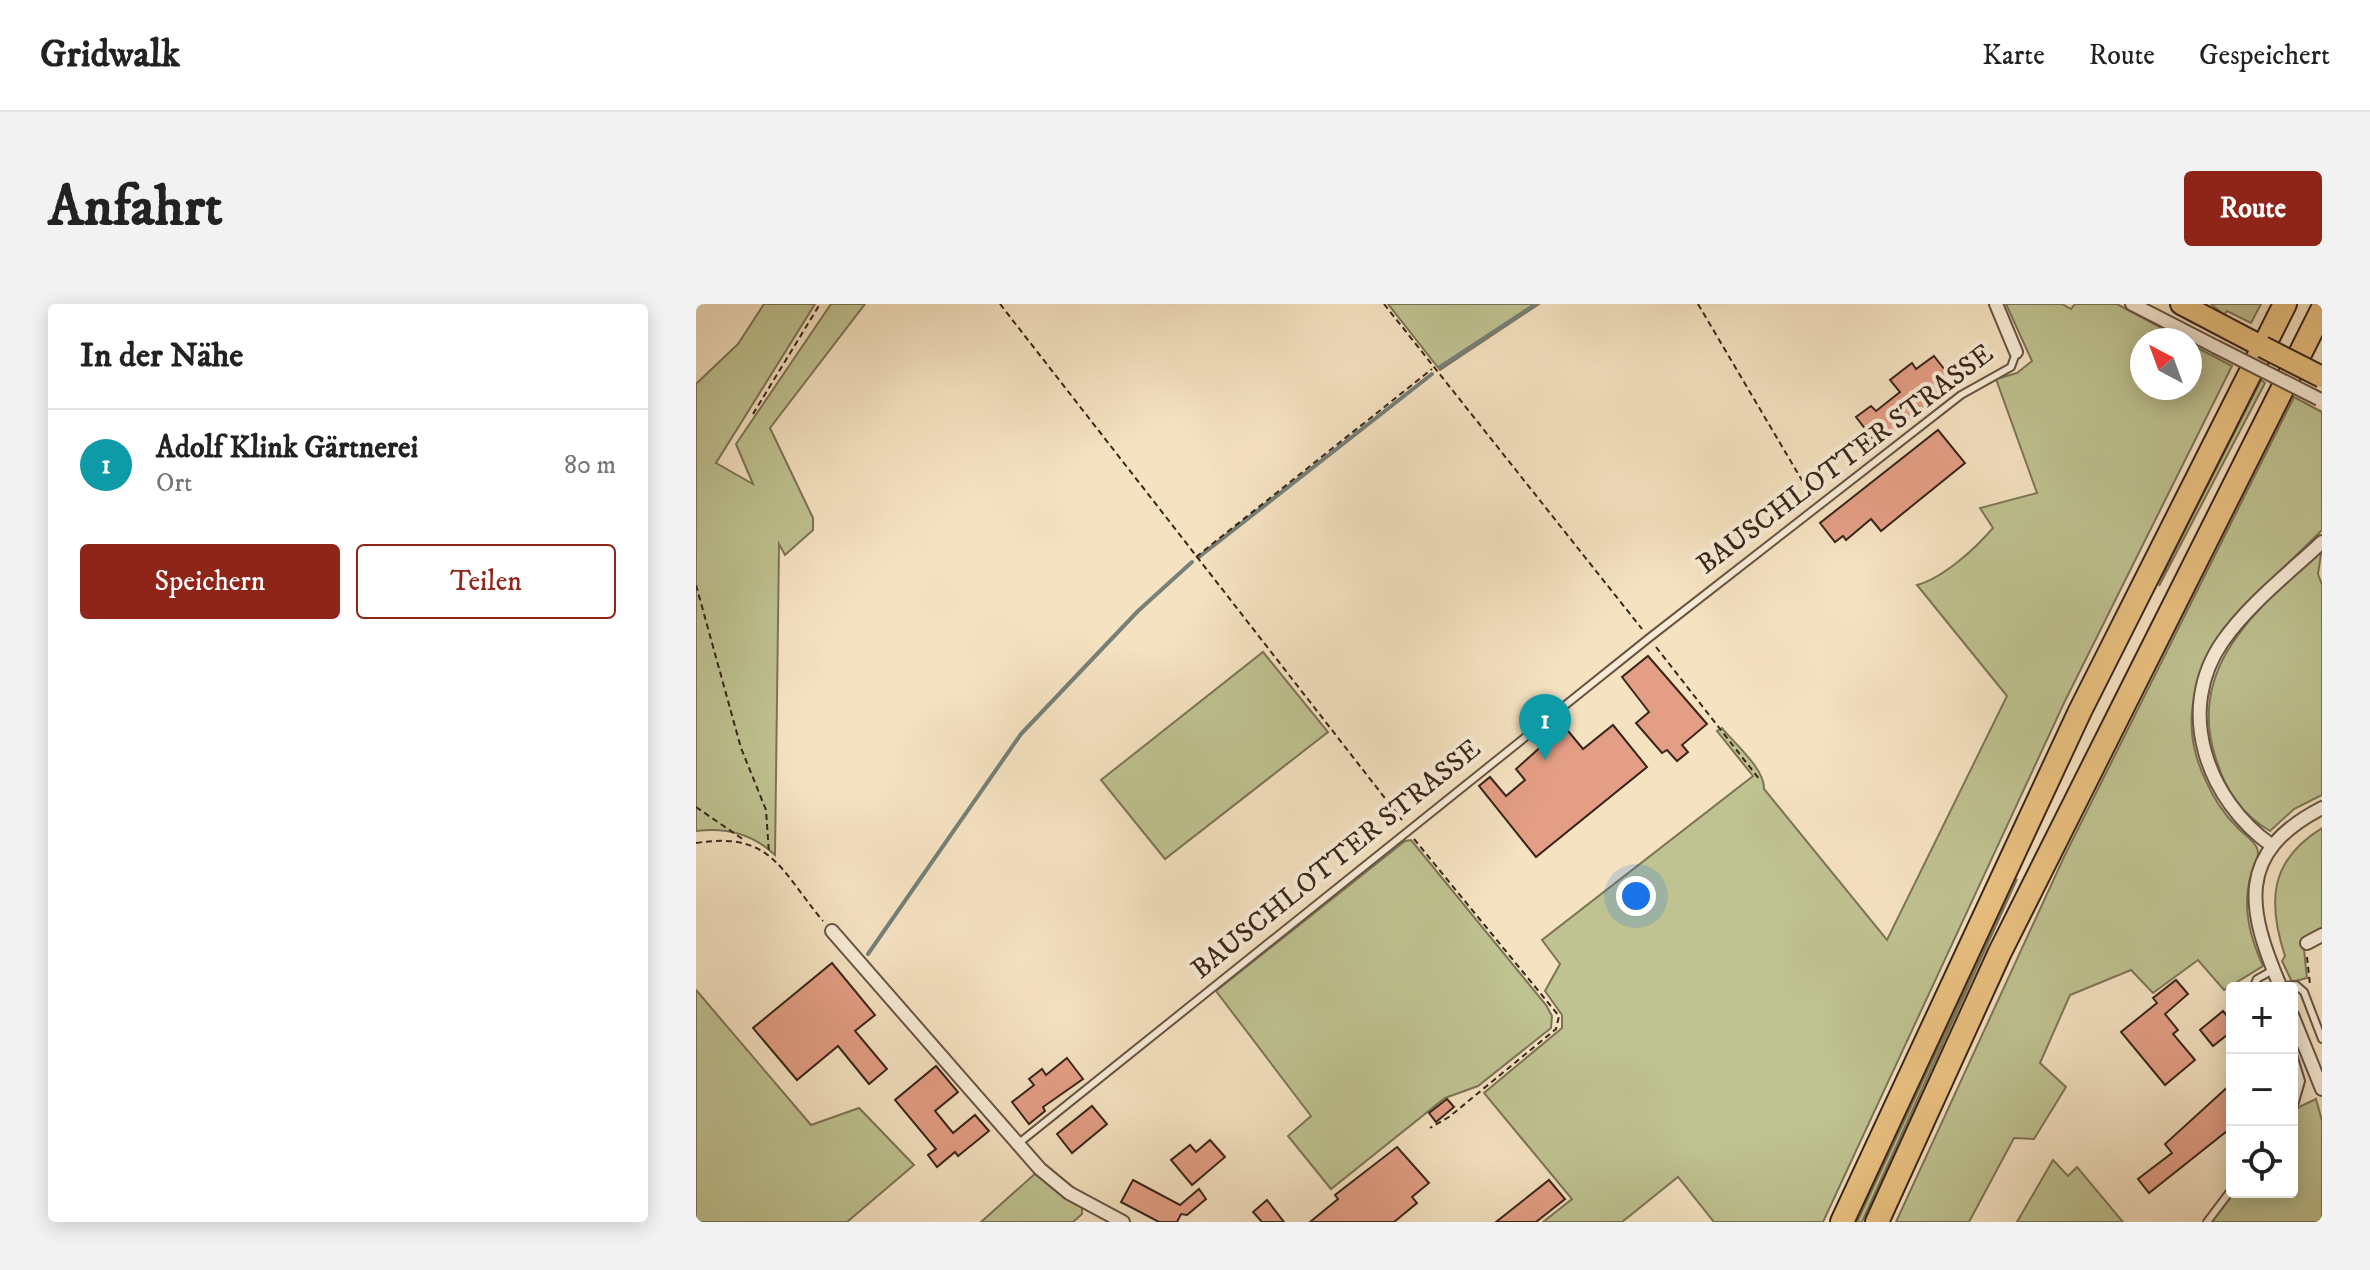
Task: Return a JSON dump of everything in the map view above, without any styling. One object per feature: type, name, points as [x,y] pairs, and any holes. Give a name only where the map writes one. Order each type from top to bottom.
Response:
[{"type":"highway","points":[[1842,1222],[2080,711],[2285,304]]},
{"type":"highway","points":[[1877,1222],[2000,952],[2322,310]]},
{"type":"main road","points":[[2181,304],[2322,377]]},
{"type":"street","name":"BAUSCHLOTTER STRASSE","points":[[1996,304],[2016,352]]},
{"type":"street","points":[[2132,304],[2320,400]]},
{"type":"street","points":[[2271,845],[2239,819],[2215,782],[2202,742],[2201,705],[2207,680],[2224,640],[2322,542]]},
{"type":"street","points":[[2278,982],[2259,930],[2255,901],[2257,879],[2271,845],[2294,823],[2322,808]]},
{"type":"street","points":[[832,931],[1040,1169],[1069,1193],[1123,1222]]},
{"type":"street","points":[[2307,943],[2322,935]]},
{"type":"street","points":[[2298,1030],[2322,1089]]},
{"type":"lane","name":"BAUSCHLOTTER STRASSE","points":[[1019,1143],[1649,638],[1961,395],[2011,367],[2016,352]]},
{"type":"lane","points":[[2256,982],[2273,970]]},
{"type":"lane","points":[[2298,987],[2304,992],[2322,1039]]},
{"type":"lane","points":[[2298,1071],[2301,1081],[2298,1091]]},
{"type":"lane","points":[[2207,1222],[2226,1197]]},
{"type":"path","points":[[753,414],[820,304]]},
{"type":"path","points":[[1000,304],[1408,832],[1559,1016],[1556,1029],[1449,1117],[1430,1128]]},
{"type":"path","points":[[1384,304],[1760,780]]},
{"type":"path","points":[[1698,304],[1818,507]]},
{"type":"path","points":[[1195,558],[1434,368]]},
{"type":"path","points":[[696,585],[741,748],[766,810],[769,853]]},
{"type":"path","points":[[696,807],[746,842],[769,853],[832,931]]},
{"type":"path","points":[[696,843],[746,842]]},
{"type":"path","points":[[2304,992],[2310,985],[2307,943]]},
{"type":"green space","points":[[764,304],[815,304],[716,463],[753,484],[736,444],[831,304],[865,304],[770,428],[813,518],[813,530],[785,555],[779,544],[775,855],[748,837],[718,830],[696,831],[696,384],[738,344]]},
{"type":"green space","points":[[1388,304],[1539,304],[1440,370]]},
{"type":"green space","points":[[2006,304],[2062,304],[2071,309],[2075,304],[2117,304],[2162,328],[2130,328],[2130,400],[2202,400],[2202,350],[2232,366],[2064,703],[1823,1222],[1714,1222],[1678,1177],[1622,1222],[1543,1222],[1572,1199],[1484,1093],[1562,1028],[1562,1015],[1545,991],[1560,964],[1542,940],[1753,776],[1717,731],[1722,728],[1748,757],[1760,773],[1764,789],[1887,940],[2007,696],[1917,585],[1958,562],[1993,528],[1980,508],[2037,493],[1996,379],[2017,373],[2032,361]]},
{"type":"green space","points":[[2211,304],[2261,304],[2251,323],[2227,311],[2224,315]]},
{"type":"green space","points":[[2261,380],[2265,383],[2159,586],[2172,556]]},
{"type":"green space","points":[[2294,397],[2322,412],[2322,530],[2269,582],[2219,640],[2202,672],[2192,706],[2193,742],[2206,781],[2223,811],[2257,848],[2247,904],[2252,936],[2263,966],[2237,982],[2226,982],[2224,990],[2198,960],[2153,993],[2131,970],[2070,995],[2040,1063],[2066,1087],[2034,1139],[2014,1138],[1969,1222],[1896,1222],[2064,857]]},
{"type":"green space","points":[[2322,547],[2318,574],[2322,585],[2322,795],[2294,809],[2270,831],[2243,809],[2225,781],[2216,759],[2209,725],[2211,694],[2220,666],[2234,640],[2254,615]]},
{"type":"green space","points":[[1263,652],[1328,732],[1165,859],[1101,780]]},
{"type":"green space","points":[[2322,828],[2322,929],[2303,940],[2307,978],[2292,982],[2282,961],[2285,956],[2275,900],[2283,868],[2305,840]]},
{"type":"green space","points":[[1411,840],[1546,1005],[1552,1016],[1551,1028],[1478,1086],[1445,1098],[1331,1189],[1288,1136],[1311,1116],[1216,991],[1405,841]]},
{"type":"green space","points":[[2017,879],[1862,1222],[1857,1222]]},
{"type":"green space","points":[[696,990],[811,1125],[859,1108],[914,1165],[847,1222],[696,1222]]},
{"type":"green space","points":[[2316,1099],[2322,1121],[2322,1222],[2210,1222],[2228,1198],[2298,1198],[2299,1107]]},
{"type":"green space","points":[[2053,1160],[2068,1176],[2077,1167],[2123,1222],[2017,1222]]},
{"type":"green space","points":[[1037,1172],[1082,1207],[1082,1214],[1073,1222],[981,1222]]},
{"type":"building","points":[[1934,356],[1955,383],[1877,444],[1856,417],[1871,406],[1876,411],[1900,392],[1890,380],[1912,363],[1916,369]]},
{"type":"building","points":[[1938,430],[1965,463],[1881,531],[1871,519],[1846,540],[1843,536],[1835,542],[1820,523]]},
{"type":"building","points":[[1648,656],[1707,724],[1682,745],[1688,752],[1677,761],[1667,750],[1662,753],[1636,723],[1649,712],[1622,677]]},
{"type":"building","points":[[1613,725],[1647,767],[1536,857],[1479,786],[1490,777],[1506,796],[1525,780],[1516,769],[1564,726],[1583,749]]},
{"type":"building","points":[[832,963],[875,1015],[855,1031],[887,1069],[869,1084],[838,1046],[797,1080],[753,1028]]},
{"type":"building","points":[[2176,980],[2188,994],[2165,1014],[2178,1030],[2173,1034],[2195,1060],[2165,1085],[2121,1032],[2157,1003],[2153,998]]},
{"type":"building","points":[[2223,1011],[2226,1015],[2226,1036],[2213,1046],[2200,1030]]},
{"type":"building","points":[[1067,1058],[1083,1079],[1043,1107],[1045,1111],[1029,1124],[1012,1102],[1034,1085],[1029,1079],[1042,1069],[1046,1075]]},
{"type":"building","points":[[936,1066],[958,1092],[935,1111],[953,1133],[975,1115],[989,1131],[958,1156],[955,1152],[937,1167],[928,1155],[936,1149],[895,1100]]},
{"type":"building","points":[[2226,1088],[2226,1132],[2149,1193],[2138,1179],[2172,1153],[2165,1144]]},
{"type":"building","points":[[1447,1099],[1454,1107],[1436,1122],[1429,1113]]},
{"type":"building","points":[[1092,1106],[1107,1124],[1072,1153],[1057,1134]]},
{"type":"building","points":[[1210,1140],[1225,1157],[1192,1185],[1171,1160],[1190,1145],[1196,1152]]},
{"type":"building","points":[[1397,1147],[1429,1183],[1412,1197],[1417,1203],[1394,1222],[1310,1222],[1338,1199],[1335,1195]]},
{"type":"building","points":[[1133,1180],[1180,1205],[1199,1189],[1206,1199],[1187,1215],[1181,1214],[1177,1222],[1159,1222],[1121,1202]]},
{"type":"building","points":[[1549,1180],[1565,1199],[1536,1222],[1496,1222]]},
{"type":"building","points":[[1267,1200],[1284,1222],[1262,1222],[1253,1212]]},
{"type":"waterway","points":[[1440,367],[1536,304]]},
{"type":"waterway","points":[[1199,557],[1432,374]]},
{"type":"waterway","points":[[868,954],[1021,734],[1138,611],[1192,562]]},
{"type":"place","name":"Adolf Klink Gärtnerei","points":[[1545,760]]}]
